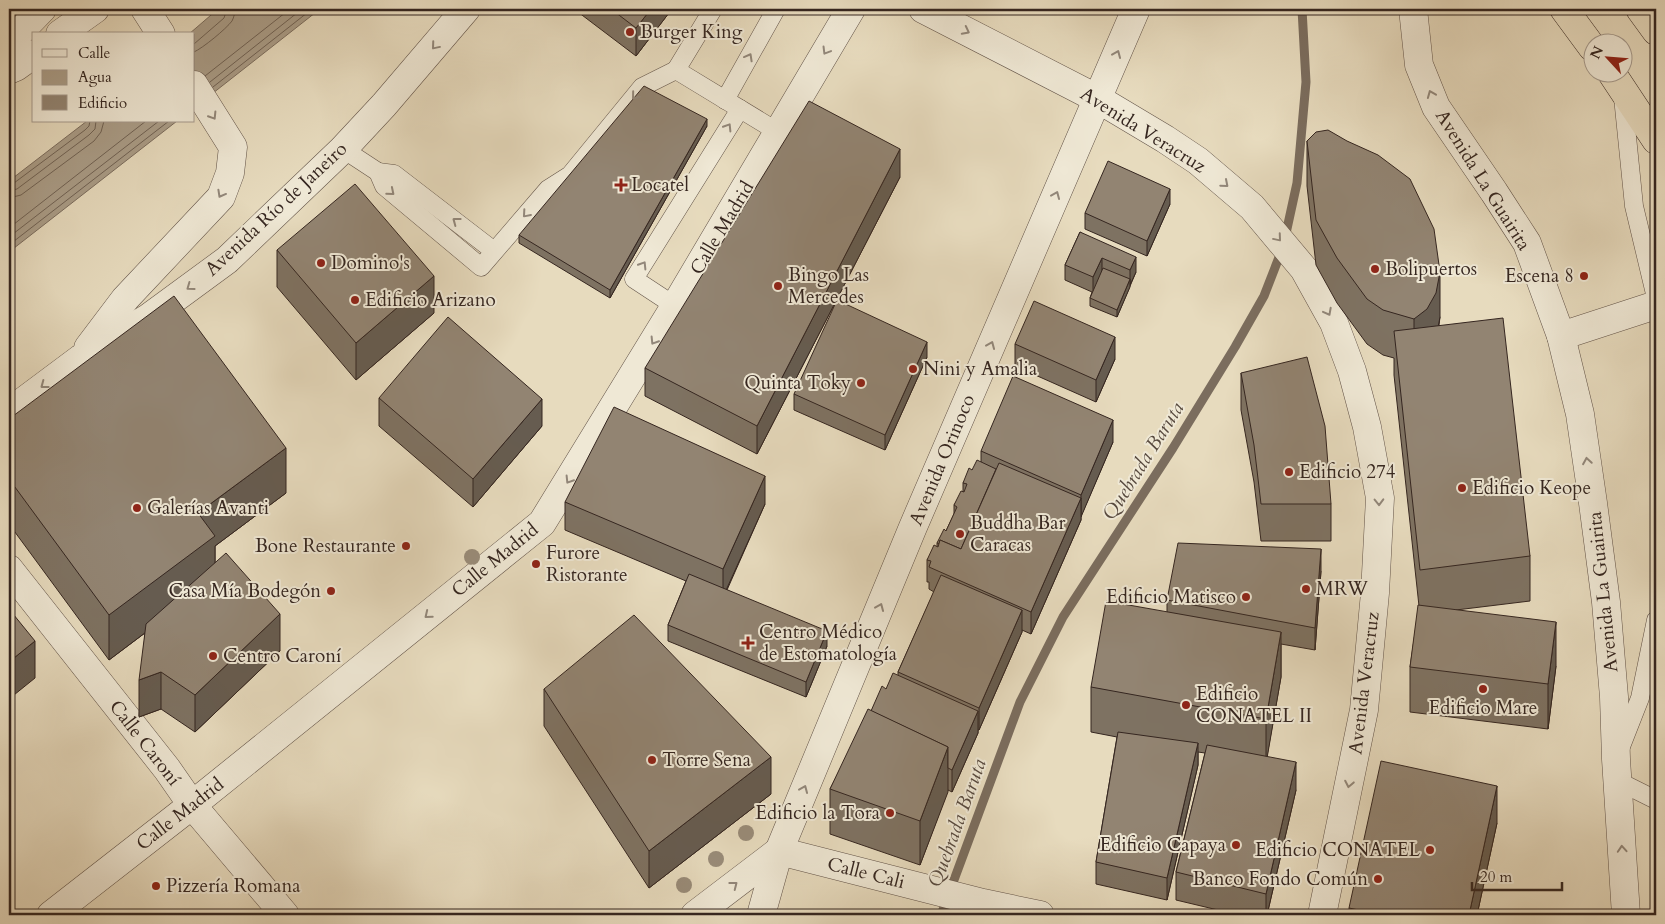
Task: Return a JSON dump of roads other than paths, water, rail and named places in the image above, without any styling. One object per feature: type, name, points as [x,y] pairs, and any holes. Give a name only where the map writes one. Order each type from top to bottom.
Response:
[{"type":"highway","points":[[1564,9],[1582,33]]},
{"type":"highway","points":[[1640,9],[1656,30]]},
{"type":"highway","points":[[1618,82],[1656,140]]},
{"type":"street","points":[[9,43],[42,9]]},
{"type":"street","points":[[63,32],[95,9]]},
{"type":"street","points":[[145,9],[160,32]]},
{"type":"street","name":"Avenida Río de Janeiro","points":[[9,412],[80,359],[148,318],[227,260],[343,149],[384,105],[466,9]]},
{"type":"street","name":"Calle Madrid","points":[[50,915],[192,805],[542,523],[675,306],[851,9]]},
{"type":"street","name":"Avenida Veracruz","points":[[923,9],[1098,99],[1198,161],[1252,208],[1304,269],[1334,323],[1352,371],[1367,427],[1380,498],[1375,593],[1364,710],[1322,915]]},
{"type":"street","name":"Avenida Orinoco","points":[[761,915],[779,850],[913,528],[1136,9]]},
{"type":"street","name":"Avenida La Guairita","points":[[1413,9],[1419,65],[1436,107],[1494,192],[1526,244],[1562,336],[1580,414],[1595,513],[1607,621],[1614,697],[1626,915]]},
{"type":"street","points":[[9,70],[32,55]]},
{"type":"street","points":[[80,359],[125,299],[221,197],[230,173],[233,147],[195,88]]},
{"type":"street","points":[[1562,336],[1656,305]]},
{"type":"street","name":"Calle Caroní","points":[[9,569],[166,769],[192,805],[285,915]]},
{"type":"street","points":[[695,915],[779,850]]},
{"type":"street","name":"Calle Cali","points":[[779,850],[984,903],[1040,915]]},
{"type":"lane","points":[[343,149],[378,172],[384,186],[481,267],[548,189],[570,175],[642,87],[676,70],[713,9]]},
{"type":"lane","points":[[675,306],[634,279],[732,104],[776,9]]},
{"type":"lane","points":[[676,70],[778,132]]},
{"type":"lane","points":[[1617,82],[1634,206],[1656,298]]},
{"type":"lane","points":[[1656,621],[1640,698],[1617,770],[1656,800]]},
{"type":"water","points":[[218,9],[320,9],[195,107],[195,32],[191,32]]},
{"type":"water","points":[[86,122],[176,122],[9,252],[9,181]]},
{"type":"waterway","name":"Quebrada Baruta","points":[[941,915],[1020,702],[1063,617],[1173,448],[1264,296],[1283,247],[1297,183],[1306,82],[1302,9]]},
{"type":"place","name":"Burger King","points":[[630,32]]},
{"type":"place","name":"Locatel","points":[[621,185]]},
{"type":"place","name":"Domino's","points":[[321,263]]},
{"type":"place","name":"Bolipuertos","points":[[1375,269]]},
{"type":"place","name":"Escena 8","points":[[1584,276]]},
{"type":"place","name":"Bingo Las Mercedes","points":[[778,286]]},
{"type":"place","name":"Edificio Arizano","points":[[355,300]]},
{"type":"place","name":"Nini y Amalia","points":[[913,369]]},
{"type":"place","name":"Quinta Toky","points":[[861,383]]},
{"type":"place","name":"Edificio 274","points":[[1289,472]]},
{"type":"place","name":"Edificio Keope","points":[[1462,488]]},
{"type":"place","name":"Galerías Avanti","points":[[137,508]]},
{"type":"place","name":"Buddha Bar Caracas","points":[[960,534]]},
{"type":"place","name":"Bone Restaurante","points":[[406,546]]},
{"type":"place","name":"Furore Ristorante","points":[[536,564]]},
{"type":"place","name":"MRW","points":[[1306,589]]},
{"type":"place","name":"Casa Mía Bodegón","points":[[331,591]]},
{"type":"place","name":"Edificio Matisco","points":[[1246,597]]},
{"type":"place","name":"Centro Médico de Estomatología","points":[[748,643]]},
{"type":"place","name":"Centro Caroní","points":[[213,656]]},
{"type":"place","name":"Edificio Mare","points":[[1483,689]]},
{"type":"place","name":"Edificio CONATEL II","points":[[1186,705]]},
{"type":"place","name":"Torre Sena","points":[[652,760]]},
{"type":"place","name":"Edificio la Tora","points":[[890,813]]},
{"type":"place","name":"Edificio Capaya","points":[[1236,845]]},
{"type":"place","name":"Edificio CONATEL","points":[[1430,850]]},
{"type":"place","name":"Banco Fondo Común","points":[[1378,879]]},
{"type":"place","name":"Pizzería Romana","points":[[156,886]]}]
